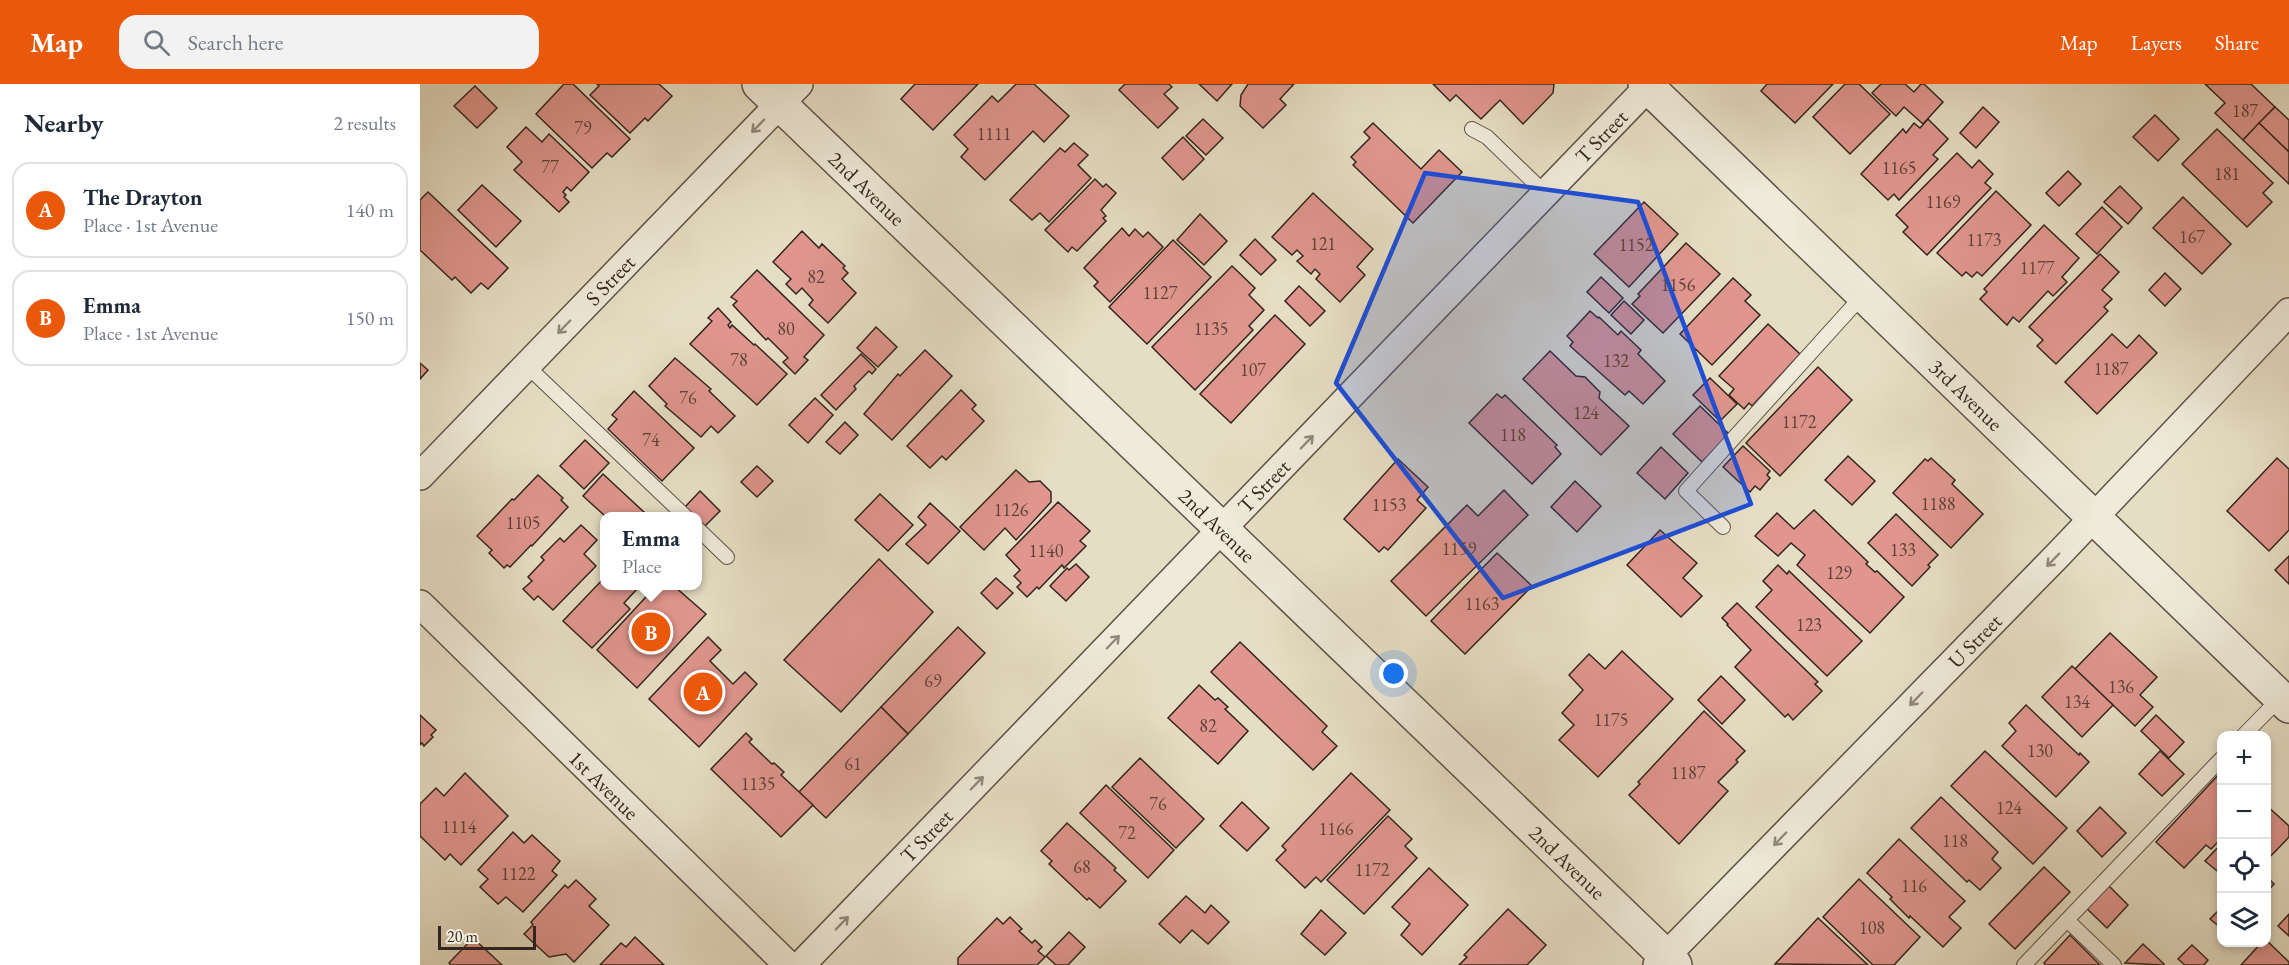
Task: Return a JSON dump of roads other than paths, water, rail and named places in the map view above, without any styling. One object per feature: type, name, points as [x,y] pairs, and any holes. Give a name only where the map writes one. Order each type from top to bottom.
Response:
[{"type":"street","name":"T Street","points":[[801,965],[1546,194],[1648,85]]},
{"type":"street","name":"3rd Avenue","points":[[1648,85],[2285,702]]},
{"type":"street","name":"S Street","points":[[420,476],[527,366],[779,91]]},
{"type":"street","name":"2nd Avenue","points":[[779,91],[1666,962]]},
{"type":"street","name":"U Street","points":[[1666,962],[2289,312]]},
{"type":"street","name":"1st Avenue","points":[[420,604],[788,965]]},
{"type":"lane","points":[[1472,129],[1487,138],[1546,194]]},
{"type":"lane","points":[[1723,527],[1686,491],[1863,295]]},
{"type":"lane","points":[[527,366],[681,512]]},
{"type":"lane","points":[[702,533],[727,557]]},
{"type":"lane","points":[[2248,731],[2285,702]]},
{"type":"lane","points":[[2024,965],[2217,763]]},
{"type":"lane","points":[[2067,920],[2114,965]]},
{"type":"place","name":"Emma","points":[[651,632]]},
{"type":"place","name":"The Drayton","points":[[703,692]]}]
